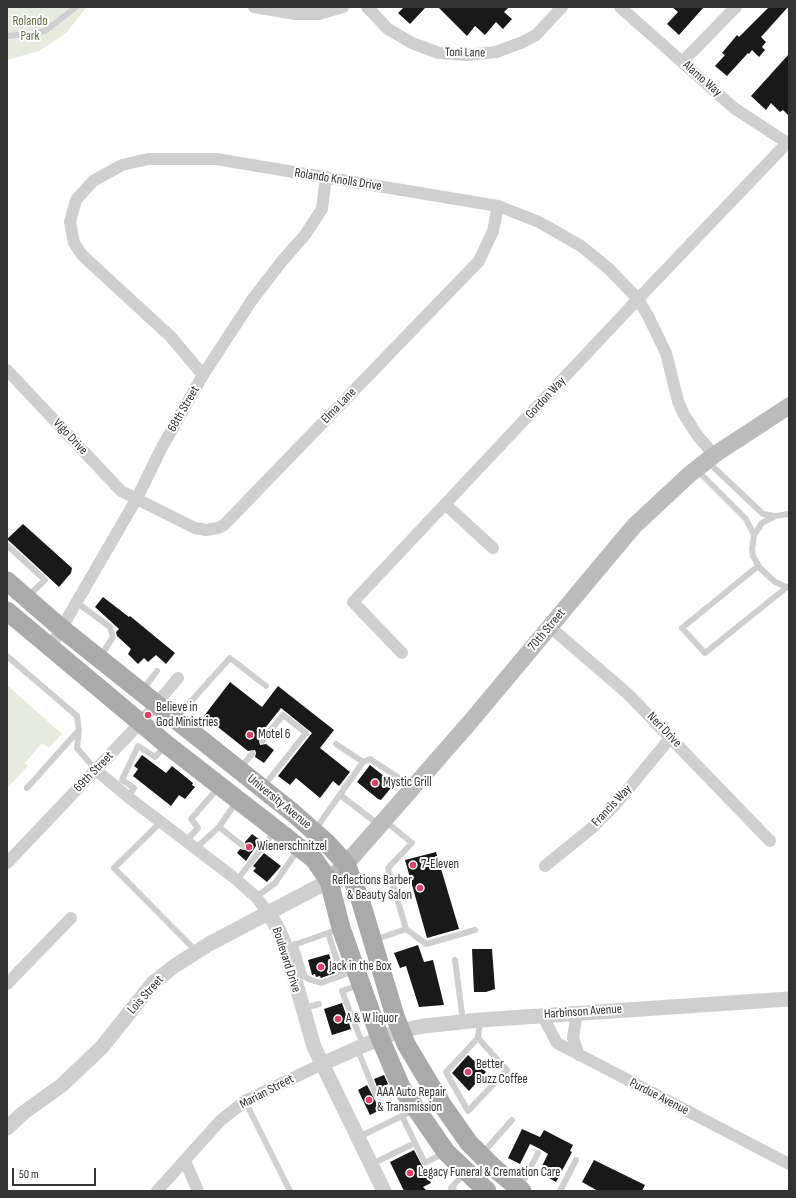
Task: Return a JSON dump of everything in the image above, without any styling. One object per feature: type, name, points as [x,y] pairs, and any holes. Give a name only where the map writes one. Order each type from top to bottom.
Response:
[{"type":"main road","name":"70th Street","points":[[329,880],[346,864],[413,787],[634,526],[705,461],[789,406]]},
{"type":"main road","name":"University Avenue","points":[[7,581],[61,628],[262,788],[326,842],[346,864],[360,899],[400,1031],[443,1106],[461,1116],[469,1143],[521,1190]]},
{"type":"main road","name":"University Avenue","points":[[7,611],[166,744],[314,859],[329,880],[334,930],[353,977],[367,1044],[401,1087],[408,1112],[446,1152],[487,1191]]},
{"type":"street","points":[[254,7],[295,14],[319,14],[343,7]]},
{"type":"street","name":"Toni Lane","points":[[367,7],[388,29],[412,43],[439,52],[467,55],[496,52],[523,42],[536,35],[562,7]]},
{"type":"street","name":"Alamo Way","points":[[620,7],[734,108],[788,144]]},
{"type":"street","points":[[682,62],[736,7]]},
{"type":"street","name":"Gordon Way","points":[[402,652],[353,602],[638,299],[788,144]]},
{"type":"street","name":"Rolando Knolls Drive","points":[[203,376],[170,336],[78,249],[72,236],[70,222],[76,200],[85,188],[102,174],[122,165],[148,160],[216,159],[498,206],[539,222],[581,246],[609,269],[638,299],[666,353],[678,401],[683,413],[697,435],[705,461]]},
{"type":"street","name":"68th Street","points":[[50,648],[137,498],[161,449],[203,376],[252,300],[282,261],[305,235],[322,209],[326,178]]},
{"type":"street","name":"Elma Lane","points":[[137,498],[195,528],[212,529],[224,525],[479,261],[493,230],[498,206]]},
{"type":"street","name":"Vigo Drive","points":[[7,370],[121,491],[137,498]]},
{"type":"street","points":[[446,504],[493,548]]},
{"type":"street","name":"Neri Drive","points":[[550,627],[628,694],[770,841]]},
{"type":"street","name":"69th Street","points":[[7,863],[141,722],[178,678]]},
{"type":"street","name":"Francis Way","points":[[545,866],[593,827],[615,805],[671,737]]},
{"type":"street","name":"Boulevard Drive","points":[[96,770],[128,797],[237,880],[256,897],[269,914],[290,946],[302,1009],[314,1047],[384,1191]]},
{"type":"street","name":"Lois Street","points":[[7,1128],[23,1113],[62,1085],[102,1047],[153,983],[173,967],[197,952],[329,880]]},
{"type":"street","points":[[7,984],[71,918]]},
{"type":"street","name":"Harbinson Avenue","points":[[367,1044],[400,1031],[423,1026],[463,1021],[577,1012],[789,999]]},
{"type":"street","points":[[577,1012],[573,1038],[579,1055]]},
{"type":"street","name":"Purdue Avenue","points":[[542,1015],[557,1044],[789,1164]]},
{"type":"street","name":"Marian Street","points":[[157,1191],[220,1121],[245,1101],[367,1044]]},
{"type":"street","points":[[185,1161],[198,1191]]},
{"type":"lane","points":[[7,36],[32,34],[45,31],[76,7]]},
{"type":"lane","points":[[705,461],[763,514],[775,516],[789,514]]},
{"type":"lane","points":[[705,461],[746,518],[754,535]]},
{"type":"lane","points":[[758,566],[682,628],[704,653],[788,587],[768,576],[758,566],[753,556],[752,549],[754,535],[762,523],[775,516]]},
{"type":"lane","points":[[7,545],[45,580],[26,598]]},
{"type":"lane","points":[[76,602],[110,627],[113,637],[99,658]]},
{"type":"lane","points":[[7,656],[77,716],[79,730],[77,748],[96,770]]},
{"type":"lane","points":[[175,719],[230,658],[266,686]]},
{"type":"lane","points":[[141,692],[157,671]]},
{"type":"lane","points":[[262,741],[283,715],[306,734],[262,788]]},
{"type":"lane","points":[[27,788],[79,730]]},
{"type":"lane","points":[[128,797],[134,788],[122,780],[138,746],[155,757],[166,744]]},
{"type":"lane","points":[[336,744],[363,762]]},
{"type":"lane","points":[[239,770],[252,754]]},
{"type":"lane","points":[[314,832],[363,762],[370,759],[413,787]]},
{"type":"lane","points":[[191,844],[198,828],[191,819],[220,785]]},
{"type":"lane","points":[[340,795],[412,843],[388,868],[406,929],[426,944],[475,930]]},
{"type":"lane","points":[[191,844],[219,827],[238,799]]},
{"type":"lane","points":[[161,822],[114,868],[197,952]]},
{"type":"lane","points":[[219,827],[243,846]]},
{"type":"lane","points":[[237,880],[254,854],[276,830]]},
{"type":"lane","points":[[256,897],[275,883],[300,848]]},
{"type":"lane","points":[[373,941],[406,929]]},
{"type":"lane","points":[[334,930],[290,946],[305,977],[320,983],[353,977]]},
{"type":"lane","points":[[455,960],[463,1021]]},
{"type":"lane","points":[[302,1009],[319,1004]]},
{"type":"lane","points":[[478,1038],[508,1070],[461,1116],[446,1072],[478,1038],[480,1020]]},
{"type":"lane","points":[[367,1044],[376,1095],[401,1087]]},
{"type":"lane","points":[[245,1101],[290,1191]]},
{"type":"lane","points":[[357,1138],[408,1112],[415,1143],[425,1163],[446,1152]]},
{"type":"lane","points":[[481,1155],[512,1120]]},
{"type":"lane","points":[[371,1165],[415,1143]]},
{"type":"lane","points":[[521,1190],[538,1153]]},
{"type":"lane","points":[[560,1191],[576,1160]]},
{"type":"lane","points":[[455,1191],[451,1188],[466,1172]]},
{"type":"green space","name":"Rolando Park","points":[[7,7],[87,7],[66,33],[39,51],[7,60]]},
{"type":"green space","points":[[7,685],[62,734],[49,748],[42,743],[25,763],[28,766],[7,788]]},
{"type":"building","points":[[404,7],[426,7],[410,24],[398,13]]},
{"type":"building","points":[[438,7],[509,7],[504,12],[512,19],[503,29],[496,22],[485,35],[475,26],[467,36]]},
{"type":"building","points":[[672,7],[704,7],[679,35],[667,24],[678,12]]},
{"type":"building","points":[[769,7],[788,7],[761,37],[766,42],[762,47],[765,50],[759,57],[752,50],[727,76],[715,66],[725,55],[722,53],[737,35],[739,37]]},
{"type":"building","points":[[789,54],[789,116],[783,110],[780,112],[771,103],[766,110],[751,96]]},
{"type":"building","points":[[23,524],[72,568],[71,573],[59,587],[7,539]]},
{"type":"building","points":[[103,597],[129,617],[130,616],[175,653],[166,664],[156,655],[148,662],[144,658],[138,664],[128,654],[131,649],[117,636],[116,632],[119,629],[95,607]]},
{"type":"building","points":[[230,682],[262,707],[278,686],[334,730],[320,748],[350,772],[339,786],[333,781],[320,798],[296,778],[290,785],[278,776],[312,733],[281,708],[258,737],[260,745],[266,744],[274,750],[264,763],[255,757],[255,750],[248,751],[204,716]]},
{"type":"building","points":[[142,755],[166,773],[172,766],[193,783],[192,785],[195,787],[185,799],[179,795],[171,806],[133,776],[138,769],[134,766]]},
{"type":"building","name":"Mystic Grill","points":[[370,765],[394,784],[381,800],[357,782]]},
{"type":"building","name":"Wienerschnitzel","points":[[252,834],[260,840],[246,861],[237,853],[240,849],[244,850],[247,848],[245,842]]},
{"type":"building","points":[[436,852],[459,929],[427,938],[405,860]]},
{"type":"building","points":[[264,853],[281,866],[267,882],[253,871],[256,868],[253,866]]},
{"type":"building","points":[[418,945],[424,962],[433,960],[444,1005],[419,1007],[406,966],[400,968],[394,953]]},
{"type":"building","points":[[472,949],[492,949],[495,989],[486,992],[474,992]]},
{"type":"building","name":"Jack in the Box","points":[[329,954],[335,973],[321,978],[320,976],[316,977],[315,974],[312,975],[308,960]]},
{"type":"building","name":"A & W liquor","points":[[342,1003],[351,1029],[332,1035],[324,1009]]},
{"type":"building","name":"Better Buzz Coffee","points":[[468,1055],[486,1072],[469,1091],[452,1073]]},
{"type":"building","points":[[384,1075],[388,1084],[378,1089],[374,1079]]},
{"type":"building","name":"AAA Auto Repair & Transmission","points":[[367,1085],[380,1110],[370,1115],[358,1090]]},
{"type":"building","points":[[522,1129],[540,1137],[544,1130],[573,1145],[570,1151],[572,1152],[556,1182],[539,1172],[548,1154],[530,1144],[520,1164],[508,1158]]},
{"type":"building","name":"Legacy Funeral & Cremation Care","points":[[414,1150],[431,1183],[423,1187],[427,1191],[404,1191],[390,1162]]},
{"type":"building","points":[[594,1160],[645,1185],[642,1191],[598,1191],[582,1182]]},
{"type":"place","name":"Believe in God Ministries","points":[[148,715]]},
{"type":"place","name":"Motel 6","points":[[250,735]]},
{"type":"place","name":"Mystic Grill","points":[[375,783]]},
{"type":"place","name":"Wienerschnitzel","points":[[249,847]]},
{"type":"place","name":"7-Eleven","points":[[413,865]]},
{"type":"place","name":"Reflections Barber & Beauty Salon","points":[[420,888]]},
{"type":"place","name":"Jack in the Box","points":[[321,967]]},
{"type":"place","name":"A & W liquor","points":[[338,1019]]},
{"type":"place","name":"Better Buzz Coffee","points":[[468,1072]]},
{"type":"place","name":"AAA Auto Repair & Transmission","points":[[369,1100]]},
{"type":"place","name":"Legacy Funeral & Cremation Care","points":[[410,1173]]}]
